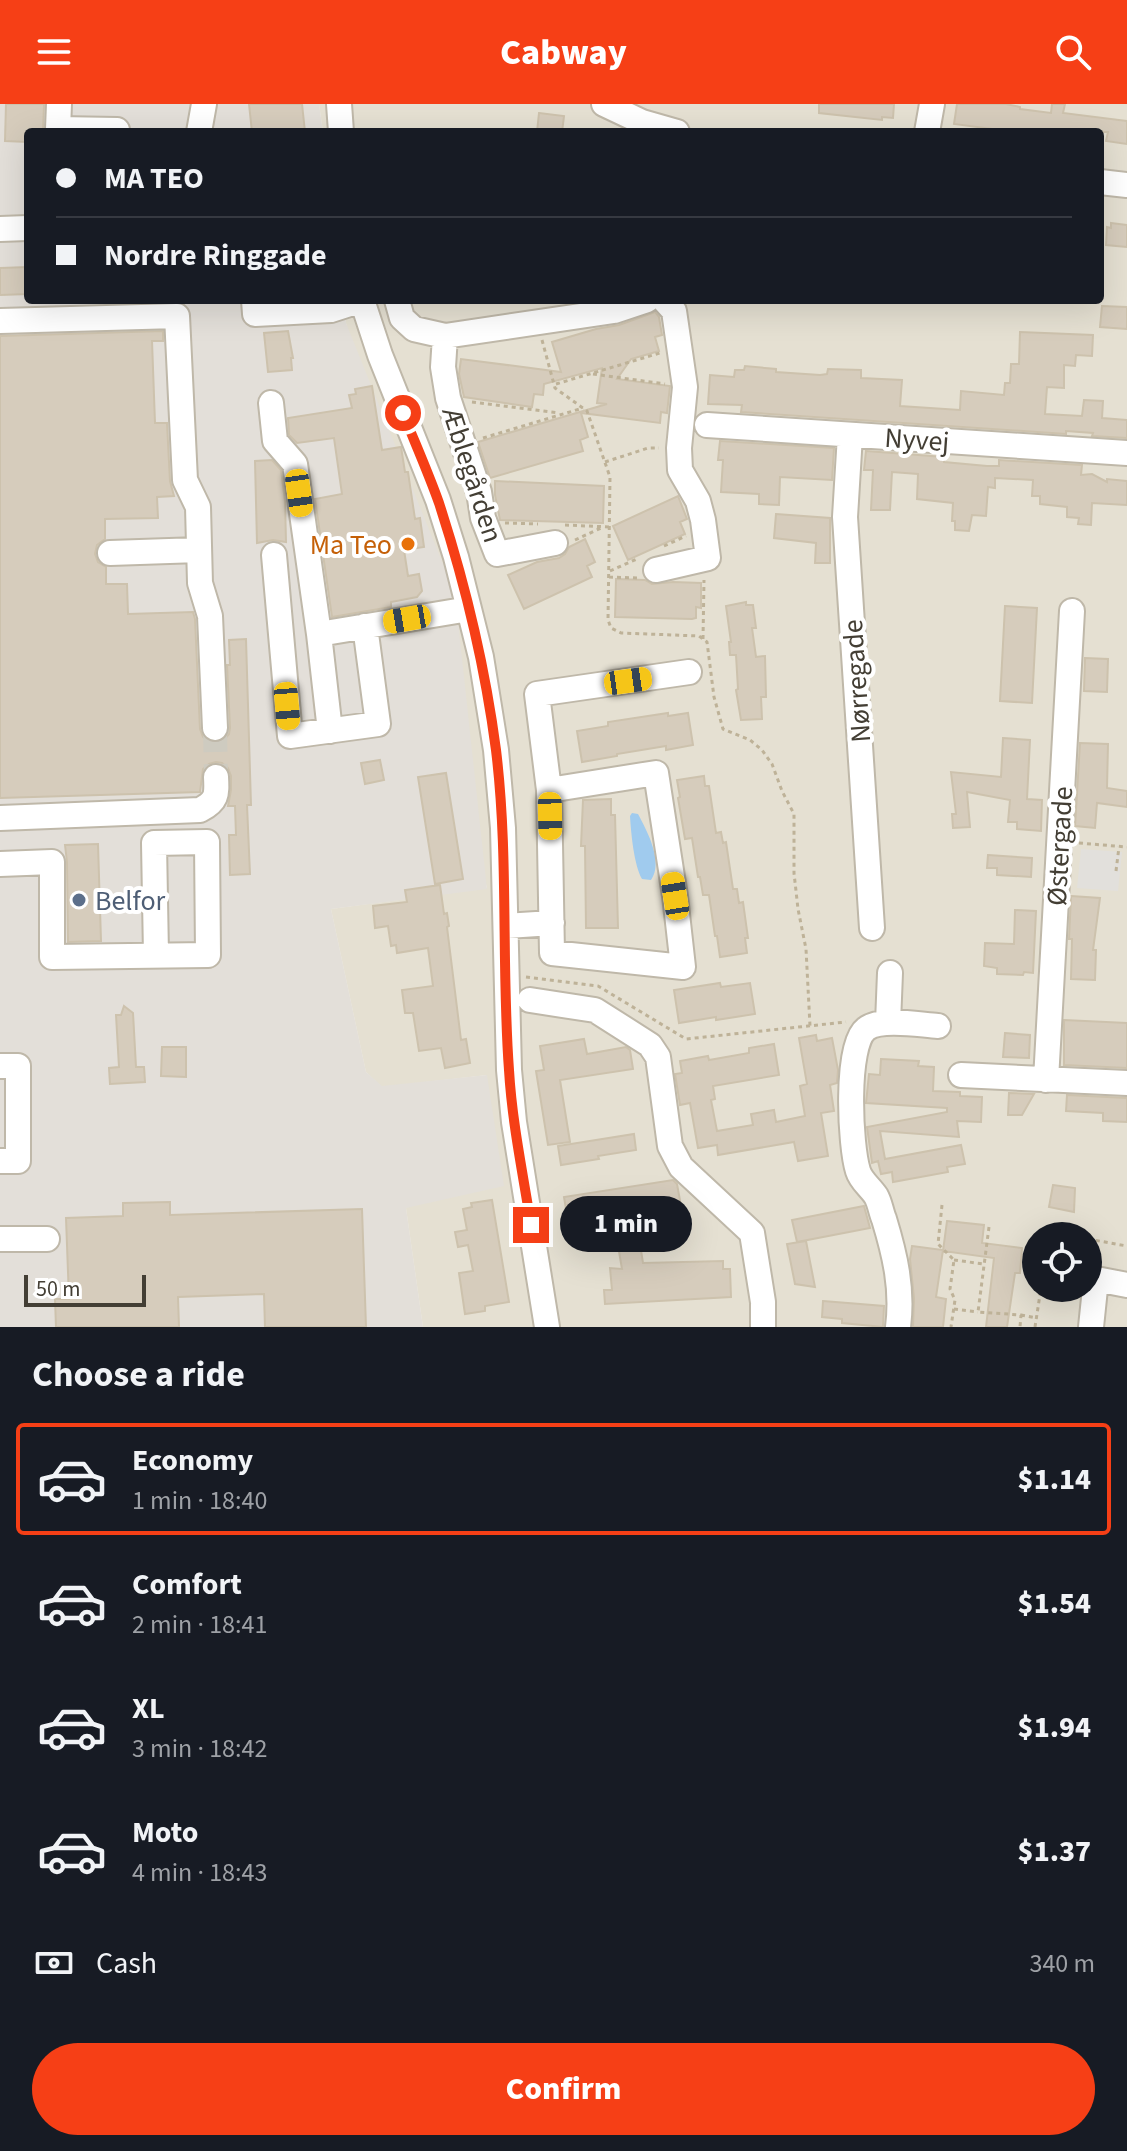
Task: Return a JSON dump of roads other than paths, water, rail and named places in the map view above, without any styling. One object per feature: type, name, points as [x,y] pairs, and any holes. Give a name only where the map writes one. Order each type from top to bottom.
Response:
[{"type":"street","points":[[58,128],[59,104]]},
{"type":"street","points":[[200,128],[204,104]]},
{"type":"street","points":[[339,104],[341,128]]},
{"type":"street","points":[[604,104],[639,127]]},
{"type":"street","points":[[928,128],[932,104]]},
{"type":"street","points":[[1104,182],[1127,185]]},
{"type":"street","points":[[0,229],[24,228]]},
{"type":"street","points":[[254,304],[255,314],[331,310],[350,304]]},
{"type":"street","points":[[363,304],[380,355],[438,500],[481,657],[496,750],[503,828],[509,1070],[514,1122],[547,1327]]},
{"type":"street","points":[[398,304],[402,318],[414,329],[445,336],[614,311],[635,304]]},
{"type":"street","points":[[651,574],[708,558],[698,501],[680,470],[685,387],[674,311],[668,304]]},
{"type":"street","points":[[0,321],[177,316],[185,480],[198,507],[200,583],[210,616],[215,728]]},
{"type":"street","name":"Æblegården","points":[[445,336],[443,367],[448,398],[479,492],[483,518],[497,554],[555,543]]},
{"type":"street","points":[[271,403],[275,441],[295,464],[330,731]]},
{"type":"street","name":"Nyvej","points":[[707,425],[1127,453]]},
{"type":"street","name":"Nørregade","points":[[850,435],[845,517],[872,928]]},
{"type":"street","points":[[110,553],[199,550]]},
{"type":"street","points":[[274,555],[290,736],[378,724],[365,626]]},
{"type":"street","points":[[319,634],[469,609]]},
{"type":"street","name":"Østergade","points":[[1046,1080],[1072,611]]},
{"type":"street","points":[[549,790],[656,773],[683,967],[552,953],[549,790],[537,694],[689,672]]},
{"type":"street","points":[[0,818],[200,810],[212,803],[217,792],[216,777]]},
{"type":"street","points":[[0,864],[52,862],[52,957],[208,955],[207,842],[154,843],[156,955]]},
{"type":"street","points":[[506,926],[552,923]]},
{"type":"street","points":[[882,1023],[890,973]]},
{"type":"street","points":[[530,1000],[595,1010],[650,1045],[658,1057],[670,1146],[681,1167],[752,1233],[763,1302],[763,1327]]},
{"type":"street","points":[[898,1327],[900,1308],[893,1247],[877,1197],[859,1174],[852,1141],[851,1076],[857,1044],[865,1029],[882,1023],[938,1026]]},
{"type":"street","points":[[0,1066],[18,1066],[18,1161],[0,1161]]},
{"type":"street","points":[[961,1075],[1127,1083]]},
{"type":"street","points":[[0,1239],[47,1239]]},
{"type":"street","points":[[1091,1327],[1096,1279],[1127,1285]]},
{"type":"water","points":[[632,813],[638,814],[653,847],[656,864],[651,880],[642,879],[637,866],[631,831]]},
{"type":"tunnel","points":[[215,728],[216,777]]},
{"type":"place","name":"Ma Teo","points":[[408,544]]},
{"type":"place","name":"Belfor","points":[[79,900]]}]
